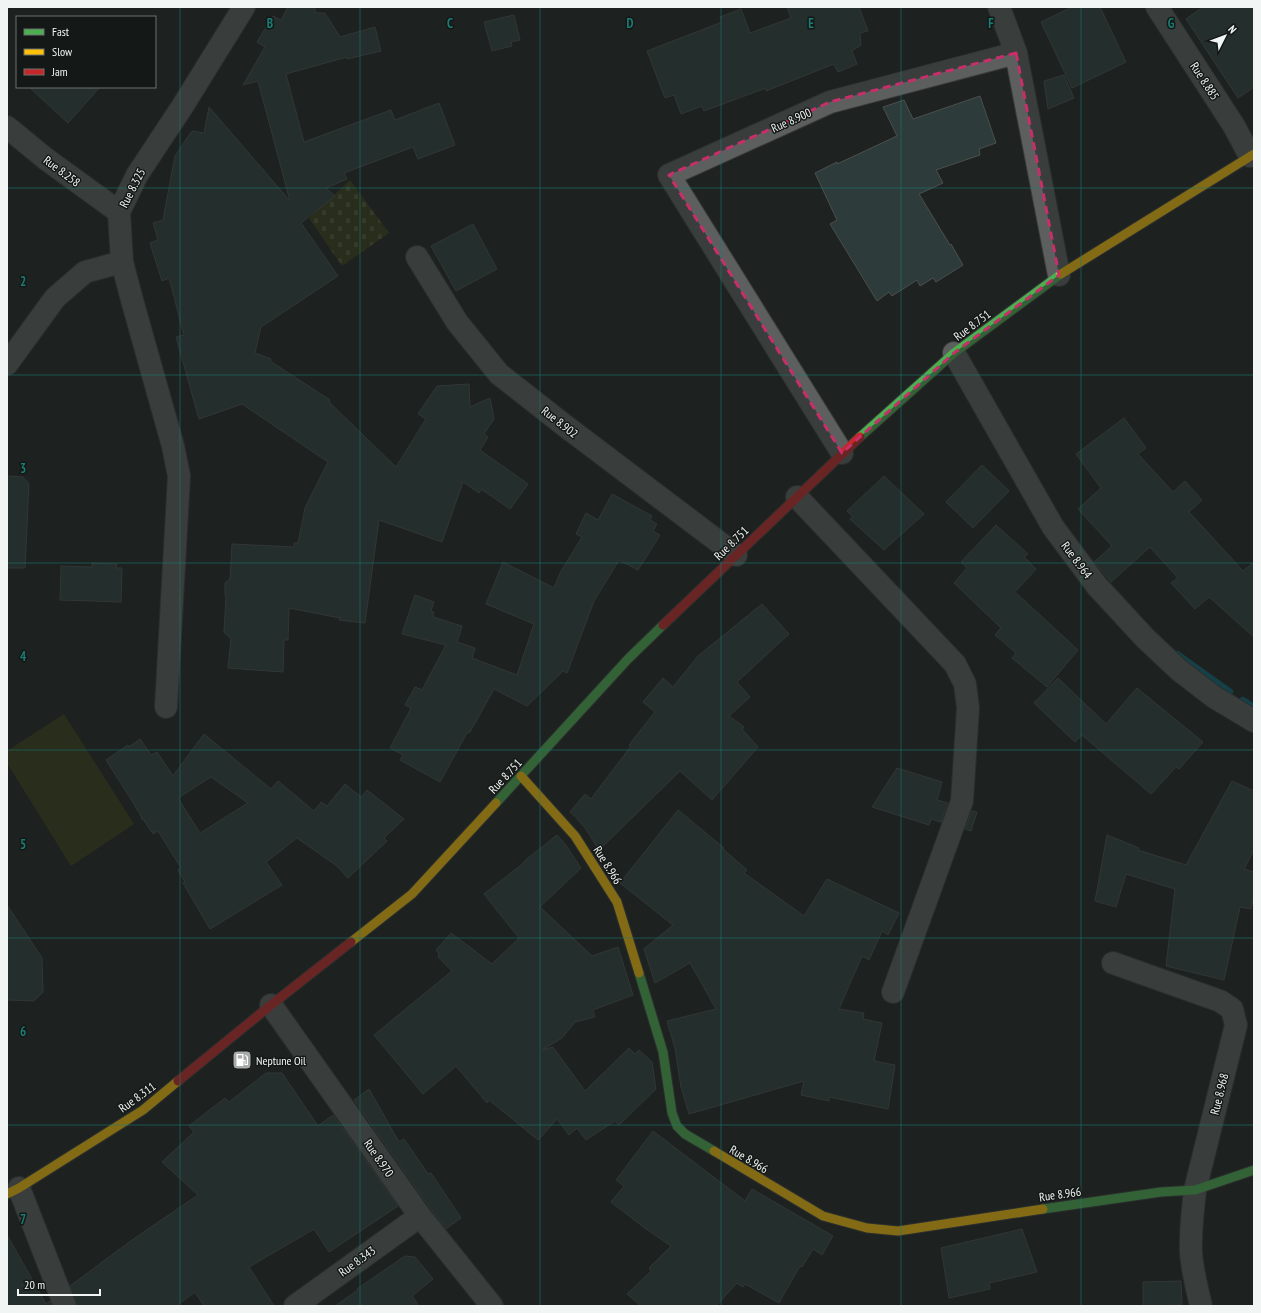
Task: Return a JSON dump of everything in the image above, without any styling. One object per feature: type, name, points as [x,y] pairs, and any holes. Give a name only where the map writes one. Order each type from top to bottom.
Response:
[{"type":"main road","name":"Rue 8.751","points":[[270,1005],[412,894],[628,659],[842,453],[954,353],[1059,275],[1252,155]]},
{"type":"main road","name":"Rue 8.966","points":[[521,776],[575,836],[617,902],[663,1052],[672,1114],[677,1126],[685,1134],[823,1216],[867,1228],[898,1231],[1161,1192],[1195,1190],[1254,1170]]},
{"type":"main road","name":"Rue 8.311","points":[[13,1191],[143,1110],[270,1005]]},
{"type":"street","name":"Rue 8.325","points":[[166,707],[179,476],[173,446],[122,262],[119,212],[137,175],[182,107],[244,7]]},
{"type":"street","points":[[999,7],[1016,53],[1059,275]]},
{"type":"street","name":"Rue 8.885","points":[[1157,7],[1252,155]]},
{"type":"street","name":"Rue 8.900","points":[[842,453],[669,175],[830,102],[1016,53]]},
{"type":"street","name":"Rue 8.258","points":[[7,127],[46,159],[119,212]]},
{"type":"street","name":"Rue 8.902","points":[[417,257],[458,322],[499,374],[736,555]]},
{"type":"street","points":[[7,364],[55,298],[85,272],[122,262]]},
{"type":"street","name":"Rue 8.964","points":[[954,353],[1053,527],[1097,586],[1178,670],[1214,697],[1254,721]]},
{"type":"street","points":[[797,496],[955,664],[966,684],[968,708],[962,801],[893,992]]},
{"type":"street","name":"Rue 8.968","points":[[1113,963],[1220,1001],[1232,1009],[1236,1025],[1195,1190],[1192,1216],[1191,1252],[1195,1282],[1201,1306]]},
{"type":"street","name":"Rue 8.970","points":[[270,1005],[420,1216],[492,1306]]},
{"type":"street","points":[[13,1191],[65,1306]]},
{"type":"street","name":"Rue 8.343","points":[[294,1306],[420,1216]]},
{"type":"highlighted area","points":[[1016,53],[1059,275],[954,353],[842,453],[669,175],[830,102]]},
{"type":"green space","points":[[350,180],[389,233],[342,266],[309,218]]},
{"type":"green space","points":[[64,714],[134,824],[71,866],[7,763],[7,751]]},
{"type":"building","points":[[288,7],[314,7],[316,13],[325,13],[340,37],[375,27],[381,51],[347,59],[347,57],[286,74],[304,142],[391,110],[395,120],[439,103],[455,145],[418,159],[413,147],[344,173],[347,179],[326,188],[335,196],[301,223],[338,276],[261,327],[255,353],[271,359],[270,361],[330,400],[329,402],[396,467],[426,419],[418,414],[437,386],[469,384],[470,407],[490,398],[494,419],[484,434],[488,437],[480,450],[528,484],[510,509],[481,489],[479,493],[463,482],[442,542],[379,520],[365,623],[339,620],[340,618],[289,608],[288,640],[284,640],[283,672],[228,668],[231,639],[224,632],[226,597],[225,583],[230,579],[232,544],[294,547],[294,543],[298,543],[305,508],[328,462],[242,404],[199,419],[176,337],[184,335],[169,278],[162,281],[150,243],[158,240],[153,223],[163,220],[175,156],[192,131],[204,133],[209,107],[290,201],[258,81],[243,85],[265,47],[257,42],[273,16],[281,20]]},
{"type":"building","points":[[787,7],[859,7],[868,31],[860,33],[861,45],[852,51],[857,64],[838,72],[834,64],[766,91],[766,88],[704,111],[702,106],[681,114],[674,95],[665,98],[647,51],[722,22],[720,17],[741,9],[750,33],[791,18]]},
{"type":"building","points":[[1072,7],[1100,7],[1126,62],[1072,88],[1041,22]]},
{"type":"building","points":[[1203,7],[1254,7],[1254,87],[1238,98],[1186,19]]},
{"type":"building","points":[[514,15],[520,40],[511,42],[512,46],[492,51],[484,22]]},
{"type":"building","points":[[1064,75],[1074,98],[1048,109],[1044,81]]},
{"type":"building","points":[[30,88],[99,88],[68,123]]},
{"type":"building","points":[[980,96],[996,143],[979,149],[980,155],[936,170],[943,183],[919,194],[963,265],[936,282],[933,278],[920,286],[917,280],[892,296],[889,292],[877,301],[830,224],[837,220],[815,173],[897,136],[883,107],[904,100],[913,119]]},
{"type":"building","points":[[473,224],[497,269],[456,291],[431,246]]},
{"type":"building","points":[[1124,418],[1146,448],[1138,454],[1173,492],[1185,481],[1202,500],[1189,512],[1243,571],[1254,562],[1254,637],[1209,597],[1195,609],[1171,583],[1178,578],[1150,547],[1111,582],[1094,562],[1112,546],[1078,509],[1101,488],[1076,454]]},
{"type":"building","points":[[982,465],[1009,491],[973,528],[946,502]]},
{"type":"building","points":[[7,476],[23,477],[29,484],[25,568],[7,568]]},
{"type":"building","points":[[884,476],[924,514],[884,550],[850,519],[853,517],[847,511]]},
{"type":"building","points":[[612,494],[652,516],[650,520],[657,524],[653,531],[660,535],[638,570],[619,560],[594,601],[567,673],[563,671],[527,706],[494,689],[470,732],[467,733],[440,782],[400,760],[403,755],[390,748],[411,708],[405,705],[415,687],[422,690],[446,645],[402,634],[415,595],[434,602],[431,611],[434,612],[433,617],[462,626],[457,642],[475,648],[472,658],[517,675],[534,624],[486,604],[503,562],[554,588],[560,573],[582,537],[576,534],[586,513],[598,520]]},
{"type":"building","points":[[996,525],[1028,554],[1024,557],[1036,569],[1015,592],[1078,650],[1047,687],[1012,658],[1016,653],[995,635],[1001,628],[954,583],[967,568],[961,562]]},
{"type":"building","points":[[92,563],[117,564],[116,568],[122,568],[121,602],[60,600],[61,566],[92,567]]},
{"type":"building","points":[[762,604],[789,634],[737,682],[750,697],[729,716],[744,727],[742,729],[758,747],[712,800],[680,771],[599,850],[586,829],[570,812],[585,794],[591,799],[631,746],[629,745],[655,712],[643,702],[663,678],[673,687],[698,656]]},
{"type":"building","points":[[1058,678],[1106,724],[1137,688],[1203,742],[1179,769],[1176,767],[1151,794],[1082,735],[1075,742],[1034,703]]},
{"type":"building","points":[[204,734],[271,789],[278,781],[314,811],[321,802],[327,806],[345,784],[361,797],[367,790],[404,819],[384,838],[387,841],[348,878],[337,866],[297,838],[266,862],[282,885],[210,929],[183,883],[185,882],[178,870],[181,868],[158,831],[153,834],[143,819],[141,819],[142,818],[134,804],[106,760],[128,745],[129,747],[140,739],[151,755],[157,752],[173,776]],"holes":[[[211,777],[248,803],[200,833],[178,798]]]},
{"type":"building","points":[[897,768],[942,782],[937,800],[948,803],[941,822],[931,819],[929,825],[872,807]]},
{"type":"building","points":[[1232,781],[1254,791],[1254,850],[1244,869],[1254,872],[1254,895],[1251,909],[1240,907],[1224,980],[1166,966],[1175,889],[1126,874],[1116,907],[1095,901],[1107,835],[1139,848],[1138,850],[1186,865]]},
{"type":"building","points":[[678,810],[724,848],[723,849],[747,870],[744,873],[804,916],[827,879],[899,913],[888,935],[882,931],[869,960],[862,956],[839,1009],[864,1013],[863,1019],[882,1023],[874,1061],[895,1065],[888,1109],[829,1097],[829,1101],[801,1095],[804,1081],[689,1114],[681,1087],[675,1048],[667,1021],[716,1009],[690,963],[655,983],[644,949],[673,925],[620,883]]},
{"type":"building","points":[[972,811],[977,812],[971,831],[965,829]]},
{"type":"building","points":[[557,835],[581,868],[540,907],[592,956],[618,947],[633,995],[593,1010],[595,1017],[575,1022],[562,1038],[542,1050],[553,1047],[585,1091],[629,1048],[635,1054],[639,1050],[652,1062],[656,1089],[619,1125],[615,1121],[586,1140],[577,1128],[569,1135],[557,1119],[538,1140],[489,1100],[487,1103],[456,1066],[423,1094],[374,1035],[452,971],[438,957],[439,954],[436,950],[451,933],[492,964],[519,938],[484,894]]},
{"type":"building","points":[[7,905],[42,958],[43,992],[34,1001],[7,1000]]},
{"type":"building","points":[[266,1073],[282,1073],[318,1126],[333,1115],[398,1206],[329,1252],[314,1229],[249,1267],[274,1306],[204,1306],[195,1292],[176,1306],[77,1306],[70,1286],[132,1240],[198,1195],[162,1162],[194,1132],[189,1126],[225,1098],[229,1102]]},
{"type":"building","points":[[369,1089],[399,1142],[404,1139],[428,1174],[431,1173],[461,1218],[446,1229],[354,1100]]},
{"type":"building","points":[[653,1131],[745,1201],[752,1189],[833,1236],[822,1255],[813,1249],[802,1267],[800,1266],[779,1303],[745,1284],[743,1287],[737,1283],[716,1306],[641,1306],[627,1294],[651,1271],[649,1268],[671,1246],[611,1202],[624,1186],[616,1180]]},
{"type":"building","points":[[1022,1229],[1037,1272],[989,1283],[990,1289],[949,1298],[941,1248]]},
{"type":"building","points":[[7,1235],[46,1304],[50,1301],[52,1306],[7,1306]]},
{"type":"building","points":[[405,1256],[415,1257],[433,1279],[412,1296],[419,1306],[335,1306],[358,1290],[357,1289]]},
{"type":"building","points":[[1181,1281],[1182,1305],[1143,1306],[1143,1282]]},
{"type":"waterway","points":[[1177,655],[1229,692]]},
{"type":"waterway","points":[[1243,701],[1254,708]]},
{"type":"traffic: fast","points":[[860,437],[954,353],[1061,274]]},
{"type":"traffic: fast","points":[[496,803],[628,659],[663,625]]},
{"type":"traffic: fast","points":[[639,973],[663,1052],[672,1113],[677,1126],[685,1134],[714,1151]]},
{"type":"traffic: fast","points":[[1043,1209],[1161,1192],[1195,1190],[1254,1170]]},
{"type":"traffic: slow","points":[[1061,274],[1254,154]]},
{"type":"traffic: slow","points":[[521,776],[575,836],[617,902],[639,973]]},
{"type":"traffic: slow","points":[[351,942],[412,894],[496,803]]},
{"type":"traffic: slow","points":[[7,1194],[19,1188],[143,1110],[178,1081]]},
{"type":"traffic: slow","points":[[714,1151],[823,1216],[867,1228],[898,1231],[1043,1209]]},
{"type":"traffic: jam","points":[[663,625],[860,437]]},
{"type":"traffic: jam","points":[[178,1081],[351,942]]},
{"type":"place","name":"Neptune Oil","points":[[242,1060]]}]
